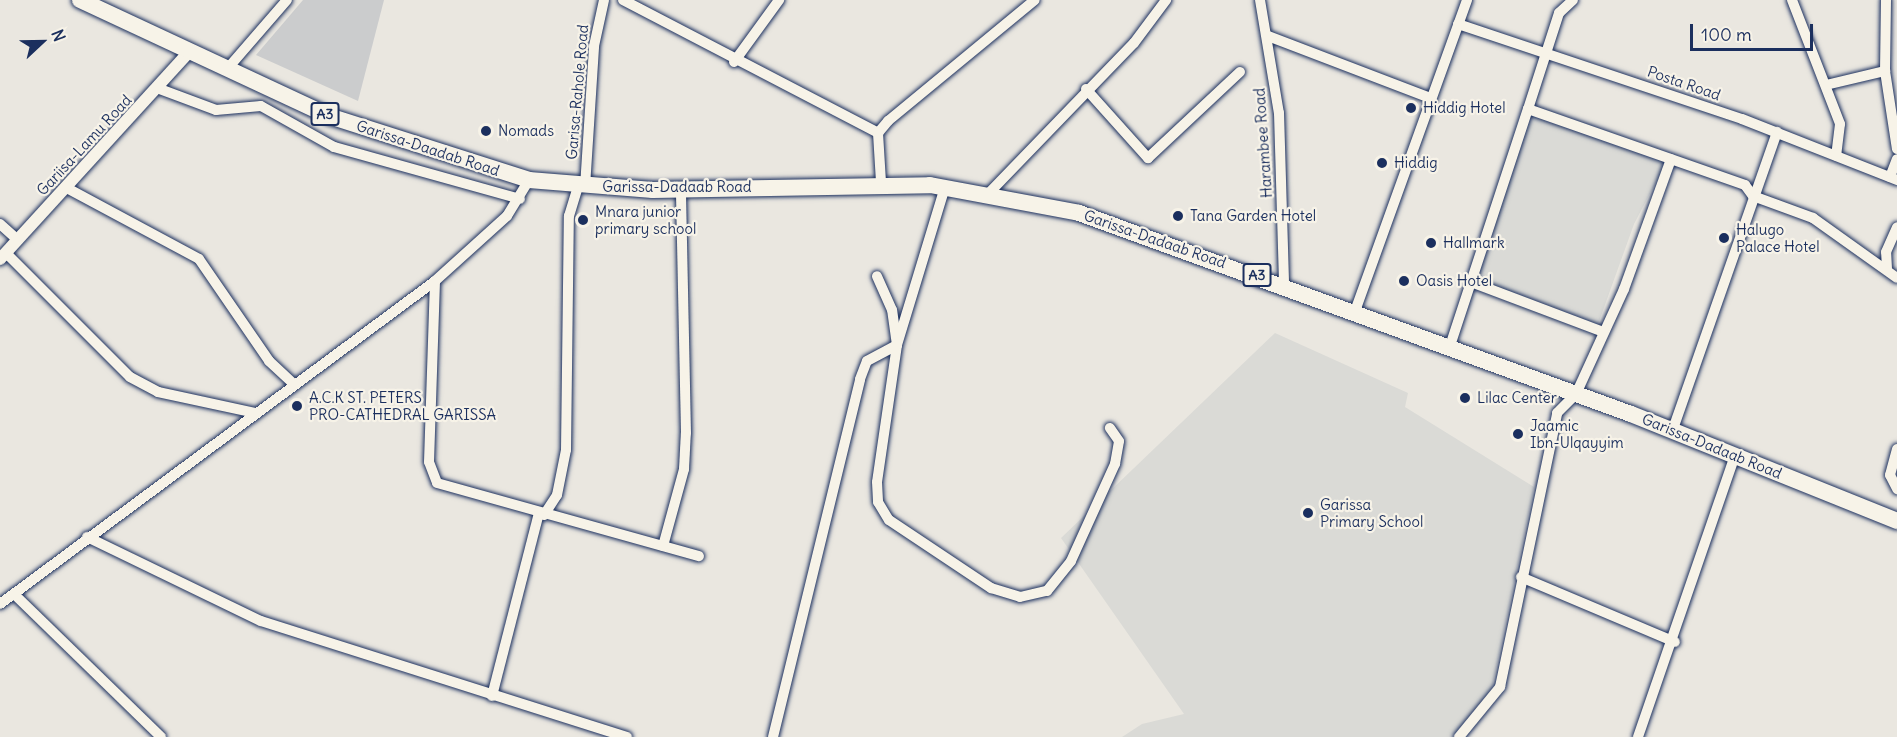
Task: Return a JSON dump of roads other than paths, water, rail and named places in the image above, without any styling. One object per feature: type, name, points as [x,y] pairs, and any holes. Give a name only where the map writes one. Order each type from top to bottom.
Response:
[{"type":"highway","name":"Garissa-Daadab Road","points":[[80,0],[228,68],[400,142],[529,180],[582,187]]},
{"type":"highway","name":"Garissa-Dadaab Road","points":[[582,187],[681,189],[881,182],[945,187],[1078,213],[1284,285],[1354,314],[1576,394],[1897,521]]},
{"type":"street","points":[[228,68],[286,0]]},
{"type":"street","name":"Garisa-Rahole Road","points":[[492,696],[541,514],[557,495],[566,450],[569,216],[582,187],[594,46],[604,0]]},
{"type":"street","points":[[623,0],[734,62],[878,133]]},
{"type":"street","points":[[734,62],[779,0]]},
{"type":"street","points":[[878,133],[1035,0]]},
{"type":"street","points":[[988,194],[1086,89],[1134,43],[1166,0]]},
{"type":"street","name":"Harambee Road","points":[[1260,0],[1268,36],[1279,113],[1284,285]]},
{"type":"street","points":[[1354,314],[1467,0]]},
{"type":"street","points":[[1449,349],[1545,51],[1559,12],[1573,0]]},
{"type":"street","points":[[1792,0],[1826,85],[1842,133],[1836,156]]},
{"type":"street","points":[[1886,0],[1884,71],[1897,149]]},
{"type":"street","name":"Posta Road","points":[[1458,24],[1545,51],[1777,132],[1893,178]]},
{"type":"street","points":[[1268,36],[1430,98]]},
{"type":"street","name":"Gariisa-Lamu Road","points":[[3,256],[190,51]]},
{"type":"street","points":[[1826,85],[1884,71]]},
{"type":"street","points":[[1086,89],[1148,158],[1240,72]]},
{"type":"street","points":[[157,88],[216,110],[261,106],[334,147],[520,200]]},
{"type":"street","points":[[1528,109],[1745,185],[1753,196],[1813,218],[1847,247],[1887,268],[1897,278]]},
{"type":"street","points":[[1672,432],[1777,132]]},
{"type":"street","points":[[878,133],[881,182]]},
{"type":"street","points":[[1459,737],[1500,687],[1518,615],[1521,577],[1557,413],[1576,394],[1602,331],[1624,289],[1624,276],[1671,159]]},
{"type":"street","points":[[1893,178],[1897,159]]},
{"type":"street","points":[[0,604],[87,537],[435,281],[520,200],[529,180]]},
{"type":"street","points":[[65,187],[199,259],[269,361],[294,384]]},
{"type":"street","points":[[945,187],[897,345],[878,502],[889,520],[933,553],[991,588],[1020,597],[1047,591],[1071,561],[1115,464],[1119,441],[1110,428]]},
{"type":"street","points":[[663,546],[684,469],[686,433],[681,189]]},
{"type":"street","points":[[0,224],[18,240]]},
{"type":"street","points":[[1887,268],[1886,252],[1897,226]]},
{"type":"street","points":[[3,256],[130,377],[158,392],[255,413]]},
{"type":"street","points":[[877,276],[892,310],[897,345]]},
{"type":"street","points":[[435,281],[432,475],[448,489],[699,556]]},
{"type":"street","points":[[1471,282],[1602,331]]},
{"type":"street","points":[[773,737],[860,380],[867,361],[897,345]]},
{"type":"street","points":[[1897,449],[1890,475],[1897,489]]},
{"type":"street","points":[[1638,737],[1675,642],[1735,455]]},
{"type":"street","points":[[87,537],[261,621],[627,737]]},
{"type":"street","points":[[1521,577],[1675,642]]},
{"type":"street","points":[[14,594],[161,737]]},
{"type":"place","name":"Hiddig Hotel","points":[[1411,108]]},
{"type":"place","name":"Nomads","points":[[486,131]]},
{"type":"place","name":"Hiddig","points":[[1382,163]]},
{"type":"place","name":"Tana Garden Hotel","points":[[1178,216]]},
{"type":"place","name":"Mnara junior primary school","points":[[583,220]]},
{"type":"place","name":"Halugo Palace Hotel","points":[[1724,238]]},
{"type":"place","name":"Hallmark","points":[[1431,243]]},
{"type":"place","name":"Oasis Hotel","points":[[1404,281]]},
{"type":"place","name":"Lilac Center","points":[[1465,398]]},
{"type":"place","name":"A.C.K ST. PETERS PRO-CATHEDRAL GARISSA","points":[[297,406]]},
{"type":"place","name":"Jaamic Ibn-Ulqayyim","points":[[1518,434]]},
{"type":"place","name":"Garissa Primary School","points":[[1308,513]]}]
